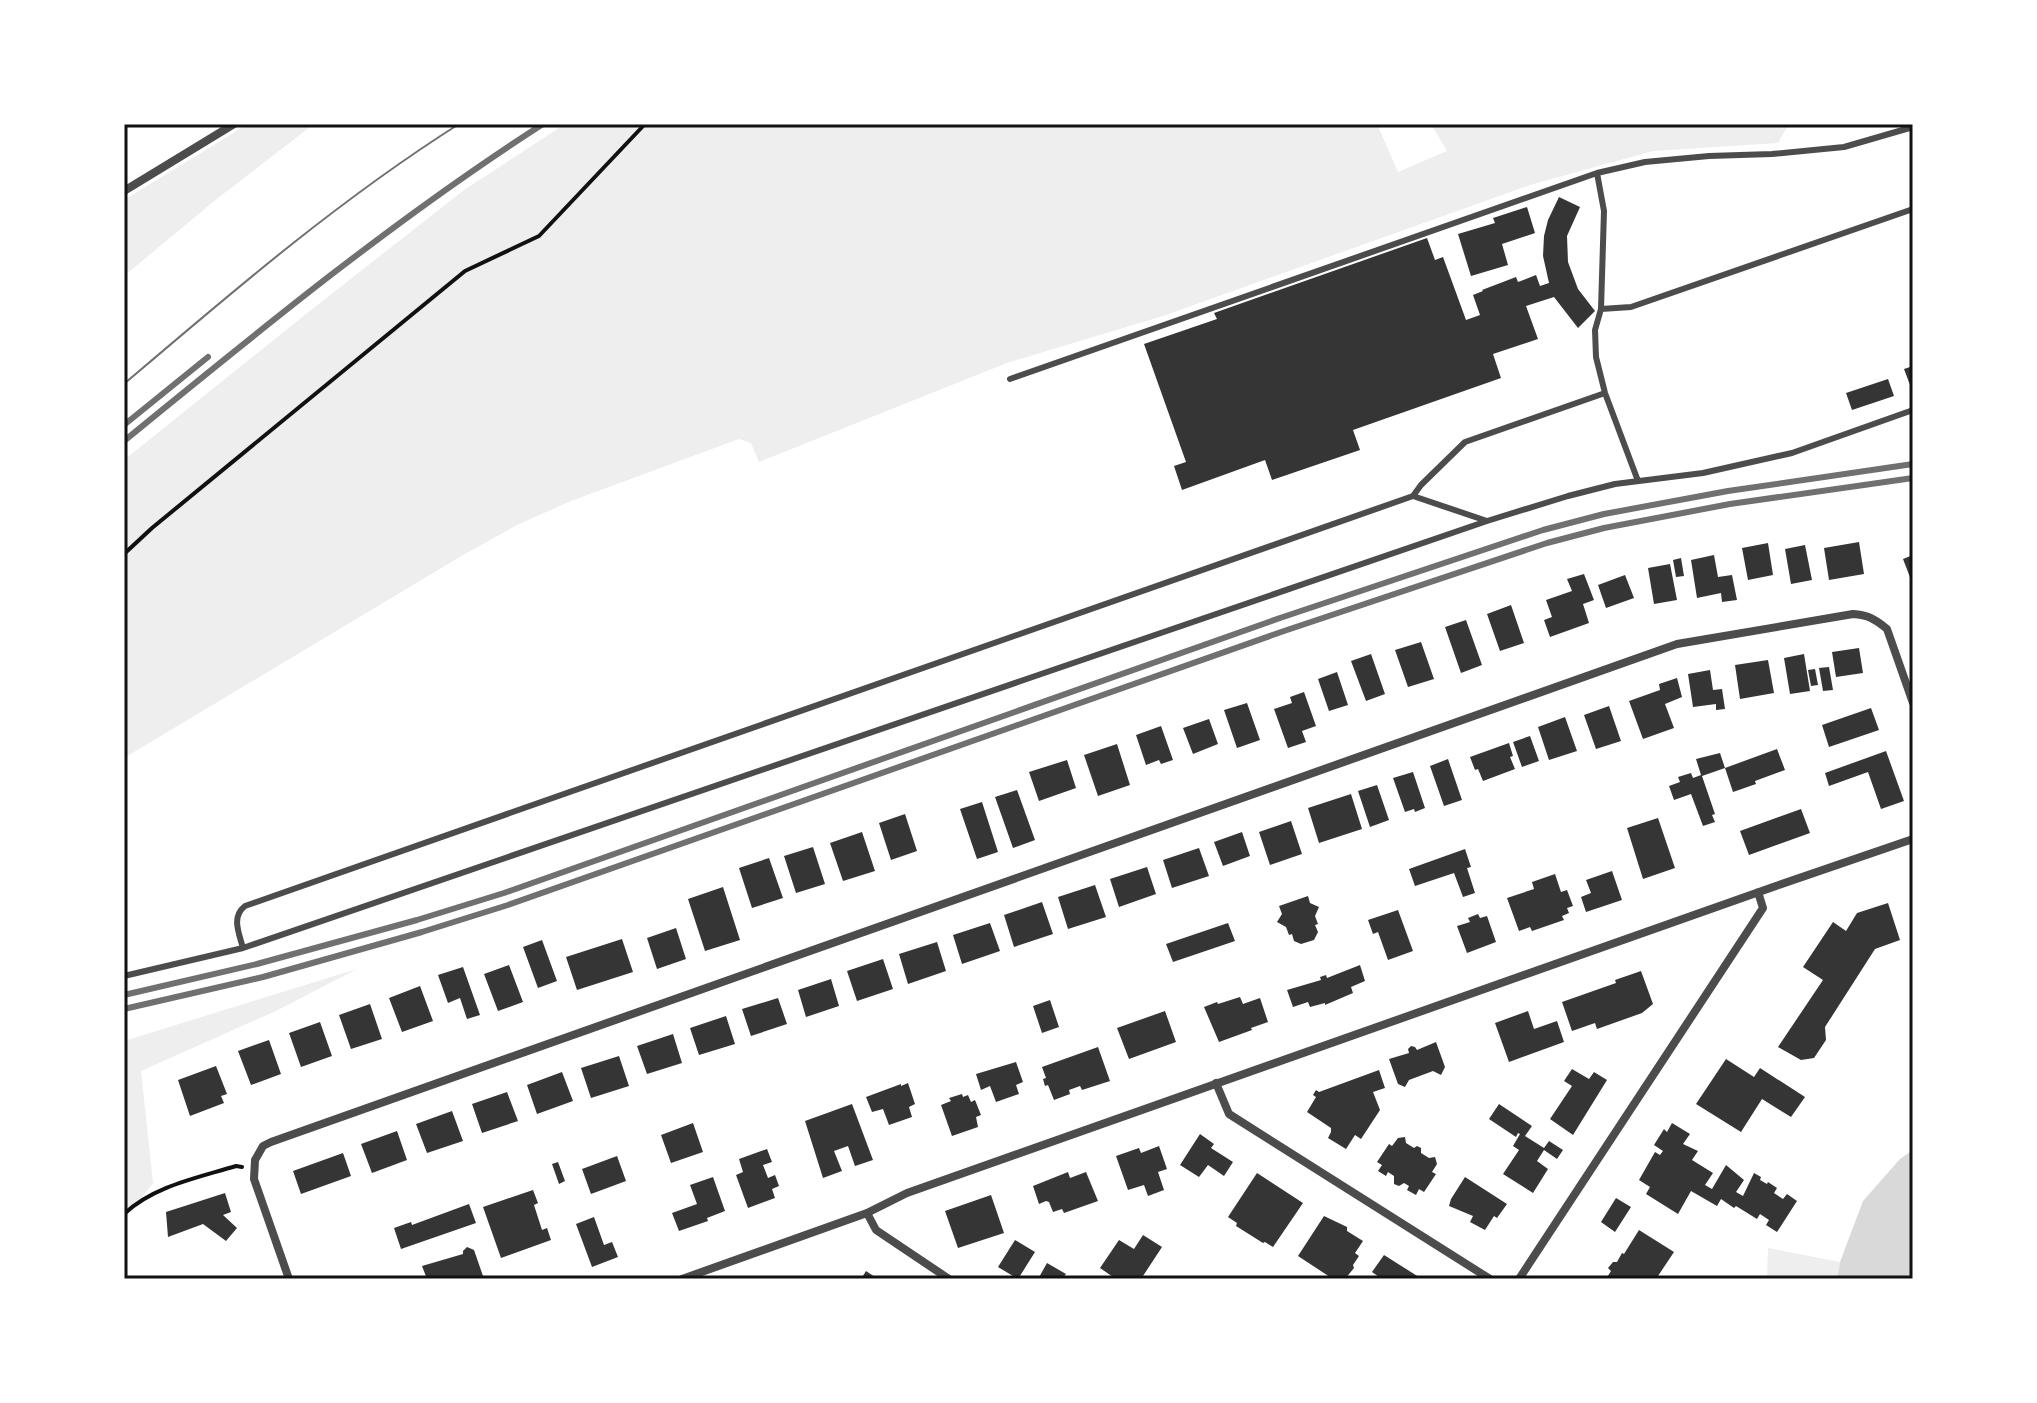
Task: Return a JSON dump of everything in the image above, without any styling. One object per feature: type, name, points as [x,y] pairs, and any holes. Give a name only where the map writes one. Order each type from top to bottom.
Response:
[{"type":"street","points":[[124,191],[234,124]]},
{"type":"street","points":[[289,1279],[254,1179],[255,1160],[263,1146],[271,1142],[1677,644],[1853,614],[1867,615],[1887,629],[1908,673],[1913,703]]},
{"type":"street","points":[[682,1279],[867,1213],[907,1193],[1913,839]]},
{"type":"street","points":[[1519,1279],[1763,908],[1758,892]]},
{"type":"street","points":[[1216,1083],[1229,1114],[1490,1279]]},
{"type":"street","points":[[867,1213],[876,1230],[949,1279]]},
{"type":"lane","points":[[1010,379],[1597,173],[1645,162],[1844,147],[1913,127]]},
{"type":"lane","points":[[1597,173],[1604,211],[1601,309],[1595,330],[1596,357],[1605,393],[1638,481]]},
{"type":"lane","points":[[1601,309],[1631,307],[1913,209]]},
{"type":"lane","points":[[243,948],[237,917],[245,906],[1413,496],[1465,442],[1605,393]]},
{"type":"lane","points":[[124,976],[243,948],[1487,521],[1615,484],[1703,473],[1792,453],[1913,410]]},
{"type":"lane","points":[[1413,496],[1487,521]]},
{"type":"path","points":[[124,554],[465,271],[539,236],[645,124]]},
{"type":"path","points":[[124,1214],[137,1202],[169,1187],[236,1166]]},
{"type":"shaded area","points":[[248,124],[314,124],[124,276],[124,200]]},
{"type":"shaded area","points":[[565,124],[1377,124],[1398,172],[1447,151],[1431,124],[1789,124],[1778,143],[1653,151],[1530,185],[1163,316],[1007,363],[759,462],[751,443],[739,439],[571,501],[519,524],[463,555],[124,758],[124,460],[464,190]]},
{"type":"shaded area","points":[[357,969],[278,1010],[141,1071],[153,1183],[124,1219],[124,1041]]},
{"type":"shaded area","points":[[1913,1150],[1913,1279],[1837,1279],[1840,1262],[1863,1201],[1900,1159]]},
{"type":"shaded area","points":[[1768,1248],[1840,1262],[1837,1279],[1767,1279]]},
{"type":"building","points":[[1559,197],[1580,207],[1567,236],[1568,262],[1578,289],[1595,311],[1578,328],[1554,297],[1526,306],[1538,339],[1493,354],[1501,378],[1353,430],[1360,450],[1272,480],[1265,460],[1182,490],[1174,466],[1186,462],[1144,344],[1217,319],[1214,313],[1427,238],[1435,260],[1443,257],[1466,320],[1480,315],[1473,295],[1482,290],[1516,277],[1518,282],[1536,275],[1540,286],[1549,283],[1543,256],[1544,236]]},
{"type":"building","points":[[1527,207],[1535,233],[1502,244],[1508,265],[1471,276],[1458,234],[1495,223],[1493,218]]},
{"type":"building","points":[[1913,366],[1913,393],[1904,369]]},
{"type":"building","points":[[1888,379],[1894,396],[1852,410],[1846,393]]},
{"type":"building","points":[[1859,542],[1864,574],[1829,580],[1824,548]]},
{"type":"building","points":[[1768,543],[1773,575],[1748,580],[1742,548]]},
{"type":"building","points":[[1805,545],[1812,580],[1791,584],[1785,549]]},
{"type":"building","points":[[1714,555],[1718,577],[1732,575],[1737,600],[1722,602],[1721,593],[1697,598],[1691,560]]},
{"type":"building","points":[[1913,555],[1913,585],[1903,559]]},
{"type":"building","points":[[1681,558],[1684,576],[1676,577],[1673,560]]},
{"type":"building","points":[[1670,564],[1677,600],[1654,604],[1648,568]]},
{"type":"building","points":[[1584,574],[1594,600],[1583,604],[1589,623],[1550,637],[1544,620],[1552,617],[1546,600],[1572,591],[1567,579]]},
{"type":"building","points":[[1625,575],[1634,598],[1606,608],[1598,585]]},
{"type":"building","points":[[1511,605],[1524,643],[1500,651],[1487,614]]},
{"type":"building","points":[[1466,620],[1482,665],[1461,673],[1445,627]]},
{"type":"building","points":[[1421,642],[1434,679],[1408,687],[1395,650]]},
{"type":"building","points":[[1859,648],[1863,673],[1836,677],[1832,652]]},
{"type":"building","points":[[1371,654],[1385,694],[1366,701],[1351,661]]},
{"type":"building","points":[[1804,654],[1810,691],[1790,694],[1784,658]]},
{"type":"building","points":[[1768,660],[1774,693],[1740,699],[1735,665]]},
{"type":"building","points":[[1829,667],[1833,690],[1823,691],[1819,668]]},
{"type":"building","points":[[1815,669],[1818,685],[1811,686],[1808,670]]},
{"type":"building","points":[[1710,670],[1713,690],[1722,689],[1725,709],[1716,710],[1716,704],[1693,707],[1688,674]]},
{"type":"building","points":[[1337,672],[1348,705],[1329,711],[1318,679]]},
{"type":"building","points":[[1677,678],[1682,697],[1665,704],[1674,728],[1643,739],[1629,701],[1660,690],[1659,684]]},
{"type":"building","points":[[1304,692],[1316,726],[1302,731],[1306,742],[1288,748],[1274,709],[1292,703],[1290,697]]},
{"type":"building","points":[[1247,703],[1260,740],[1237,748],[1224,710]]},
{"type":"building","points":[[1609,706],[1621,741],[1596,749],[1584,715]]},
{"type":"building","points":[[1871,708],[1879,730],[1829,747],[1822,725]]},
{"type":"building","points":[[1565,717],[1577,751],[1549,760],[1538,727]]},
{"type":"building","points":[[1209,719],[1218,744],[1193,754],[1183,728]]},
{"type":"building","points":[[1161,726],[1173,760],[1161,764],[1159,760],[1146,765],[1136,735]]},
{"type":"building","points":[[1530,736],[1539,761],[1522,767],[1513,742]]},
{"type":"building","points":[[1509,743],[1515,769],[1483,781],[1470,757]]},
{"type":"building","points":[[1117,744],[1130,785],[1098,796],[1084,755]]},
{"type":"building","points":[[1777,749],[1785,770],[1733,792],[1725,768]]},
{"type":"building","points":[[1886,751],[1904,801],[1881,809],[1868,772],[1829,786],[1825,773]]},
{"type":"building","points":[[1720,753],[1725,768],[1702,776],[1715,814],[1712,815],[1715,822],[1703,826],[1691,794],[1674,800],[1669,786],[1680,782],[1678,777],[1691,773],[1693,778],[1701,775],[1696,759]]},
{"type":"building","points":[[1448,759],[1462,800],[1444,806],[1430,766]]},
{"type":"building","points":[[1067,760],[1076,788],[1039,801],[1029,772]]},
{"type":"building","points":[[1413,772],[1425,808],[1405,812],[1393,778]]},
{"type":"building","points":[[1377,785],[1389,820],[1370,827],[1358,791]]},
{"type":"building","points":[[1017,790],[1035,840],[1013,848],[995,797]]},
{"type":"building","points":[[1351,794],[1362,829],[1319,843],[1308,808]]},
{"type":"building","points":[[982,802],[998,852],[977,859],[960,809]]},
{"type":"building","points":[[1801,809],[1810,833],[1749,855],[1740,831]]},
{"type":"building","points":[[905,814],[917,851],[891,860],[879,823]]},
{"type":"building","points":[[1658,818],[1675,868],[1643,879],[1627,828]]},
{"type":"building","points":[[1291,821],[1302,854],[1270,865],[1259,832]]},
{"type":"building","points":[[862,832],[875,871],[843,881],[830,843]]},
{"type":"building","points":[[1242,832],[1250,856],[1223,866],[1214,842]]},
{"type":"building","points":[[813,847],[825,884],[796,893],[784,856]]},
{"type":"building","points":[[1199,848],[1209,876],[1172,888],[1163,860]]},
{"type":"building","points":[[1465,849],[1475,893],[1463,897],[1454,873],[1415,886],[1409,869]]},
{"type":"building","points":[[769,858],[783,898],[752,908],[739,868]]},
{"type":"building","points":[[1147,867],[1156,894],[1119,907],[1110,879]]},
{"type":"building","points":[[1612,871],[1622,900],[1586,912],[1581,897],[1591,893],[1586,880]]},
{"type":"building","points":[[1555,874],[1561,892],[1567,890],[1573,906],[1567,908],[1569,913],[1562,916],[1564,920],[1532,931],[1530,927],[1519,931],[1507,898],[1534,889],[1532,882]]},
{"type":"building","points":[[1095,885],[1106,917],[1068,929],[1058,897]]},
{"type":"building","points":[[723,887],[740,940],[705,951],[688,899]]},
{"type":"building","points":[[1308,896],[1310,903],[1319,907],[1315,916],[1318,932],[1314,940],[1301,944],[1294,941],[1286,927],[1277,922],[1282,914],[1279,906]]},
{"type":"building","points":[[1042,902],[1053,934],[1014,947],[1004,915]]},
{"type":"building","points":[[1888,903],[1900,940],[1875,949],[1825,1027],[1826,1040],[1814,1058],[1801,1060],[1778,1047],[1823,980],[1803,967],[1833,922],[1846,931],[1857,913]]},
{"type":"building","points":[[1398,910],[1413,951],[1388,960],[1378,932],[1373,934],[1368,920]]},
{"type":"building","points":[[1478,914],[1480,918],[1487,916],[1496,942],[1467,953],[1457,926],[1470,922],[1468,918]]},
{"type":"building","points":[[990,923],[1000,951],[962,964],[953,935]]},
{"type":"building","points":[[1228,923],[1235,941],[1173,962],[1166,944]]},
{"type":"building","points":[[676,928],[686,959],[657,969],[647,938]]},
{"type":"building","points":[[622,939],[633,972],[577,990],[566,957]]},
{"type":"building","points":[[542,940],[557,981],[538,988],[523,947]]},
{"type":"building","points":[[937,942],[946,971],[908,984],[899,954]]},
{"type":"building","points":[[883,959],[893,989],[857,1001],[847,971]]},
{"type":"building","points":[[509,965],[523,1002],[498,1011],[484,974]]},
{"type":"building","points":[[1360,965],[1365,981],[1351,987],[1353,993],[1325,1005],[1310,1007],[1308,1002],[1293,1007],[1287,990]]},
{"type":"building","points":[[463,967],[480,1015],[467,1019],[460,998],[448,1003],[438,975]]},
{"type":"building","points":[[1641,971],[1653,1004],[1642,1013],[1597,1029],[1595,1023],[1572,1031],[1562,1002]]},
{"type":"building","points":[[831,979],[839,1006],[806,1017],[798,990]]},
{"type":"building","points":[[420,986],[433,1021],[402,1032],[389,998]]},
{"type":"building","points":[[1240,997],[1243,1004],[1260,998],[1268,1022],[1219,1042],[1204,1007]]},
{"type":"building","points":[[778,998],[787,1024],[751,1036],[742,1009]]},
{"type":"building","points":[[1050,1000],[1059,1027],[1042,1033],[1033,1006]]},
{"type":"building","points":[[370,1004],[382,1039],[351,1049],[339,1015]]},
{"type":"building","points":[[1165,1011],[1176,1042],[1129,1059],[1117,1028]]},
{"type":"building","points":[[1528,1011],[1534,1029],[1557,1021],[1564,1042],[1509,1062],[1495,1023]]},
{"type":"building","points":[[726,1016],[735,1044],[699,1055],[690,1028]]},
{"type":"building","points":[[320,1022],[332,1056],[301,1067],[289,1033]]},
{"type":"building","points":[[673,1034],[682,1063],[647,1074],[637,1046]]},
{"type":"building","points":[[269,1040],[281,1074],[251,1085],[238,1051]]},
{"type":"building","points":[[1436,1042],[1445,1067],[1441,1075],[1433,1071],[1409,1080],[1405,1087],[1398,1084],[1389,1059],[1409,1053],[1411,1046],[1417,1050]]},
{"type":"building","points":[[1098,1047],[1110,1081],[1082,1090],[1080,1086],[1054,1100],[1048,1085],[1045,1086],[1042,1067]]},
{"type":"building","points":[[619,1056],[629,1086],[591,1098],[581,1068]]},
{"type":"building","points":[[1726,1059],[1754,1077],[1760,1068],[1805,1097],[1791,1117],[1762,1099],[1741,1132],[1696,1104]]},
{"type":"building","points":[[1016,1062],[1023,1082],[1016,1085],[1019,1094],[996,1102],[990,1086],[981,1090],[976,1074]]},
{"type":"building","points":[[216,1066],[227,1094],[221,1096],[224,1103],[190,1116],[178,1080]]},
{"type":"building","points":[[1572,1069],[1589,1079],[1594,1072],[1607,1080],[1573,1135],[1550,1119],[1572,1086],[1564,1081]]},
{"type":"building","points":[[1379,1070],[1385,1088],[1373,1092],[1380,1110],[1361,1139],[1355,1135],[1346,1149],[1328,1138],[1331,1128],[1307,1112],[1316,1097],[1313,1095],[1316,1090],[1319,1092]]},
{"type":"building","points":[[562,1072],[573,1101],[537,1114],[527,1085]]},
{"type":"building","points":[[908,1083],[915,1104],[909,1107],[912,1117],[889,1125],[883,1109],[872,1112],[866,1097]]},
{"type":"building","points":[[507,1092],[518,1121],[482,1133],[472,1104]]},
{"type":"building","points":[[962,1094],[963,1097],[968,1095],[971,1102],[975,1100],[981,1115],[976,1117],[978,1127],[952,1136],[941,1105],[951,1101],[949,1098]]},
{"type":"building","points":[[852,1104],[873,1160],[855,1166],[848,1146],[834,1151],[842,1171],[823,1178],[805,1121]]},
{"type":"building","points":[[1499,1104],[1532,1126],[1525,1136],[1544,1148],[1549,1141],[1563,1150],[1557,1159],[1544,1150],[1537,1161],[1548,1169],[1533,1193],[1503,1174],[1519,1150],[1513,1146],[1520,1134],[1516,1137],[1489,1119]]},
{"type":"building","points":[[452,1111],[463,1141],[427,1153],[416,1124]]},
{"type":"building","points":[[693,1123],[703,1152],[671,1163],[661,1135]]},
{"type":"building","points":[[1672,1123],[1690,1134],[1683,1144],[1698,1151],[1692,1160],[1713,1173],[1705,1185],[1712,1189],[1726,1165],[1744,1180],[1736,1192],[1743,1196],[1754,1173],[1761,1177],[1760,1180],[1777,1188],[1774,1193],[1783,1199],[1787,1194],[1797,1201],[1777,1232],[1766,1225],[1769,1220],[1760,1214],[1757,1219],[1721,1199],[1717,1206],[1691,1191],[1678,1214],[1646,1194],[1650,1187],[1639,1180],[1655,1152],[1660,1155],[1663,1151],[1654,1145]]},
{"type":"building","points":[[397,1131],[407,1160],[372,1173],[361,1144]]},
{"type":"building","points":[[1200,1134],[1214,1144],[1211,1148],[1233,1162],[1224,1176],[1208,1165],[1199,1177],[1180,1165]]},
{"type":"building","points":[[1405,1137],[1406,1143],[1421,1148],[1421,1153],[1429,1158],[1435,1157],[1437,1164],[1432,1172],[1436,1174],[1424,1192],[1419,1189],[1416,1195],[1407,1190],[1409,1186],[1404,1183],[1399,1186],[1394,1184],[1394,1176],[1388,1172],[1386,1176],[1378,1171],[1382,1165],[1377,1162],[1389,1144],[1392,1146],[1398,1138]]},
{"type":"building","points":[[1159,1146],[1167,1169],[1158,1172],[1164,1190],[1148,1196],[1144,1185],[1128,1190],[1116,1156],[1139,1148],[1141,1153]]},
{"type":"building","points":[[767,1149],[772,1162],[763,1165],[768,1178],[775,1175],[779,1186],[772,1189],[775,1198],[748,1208],[736,1175],[743,1172],[739,1159]]},
{"type":"building","points":[[343,1153],[351,1176],[301,1194],[293,1171]]},
{"type":"building","points":[[617,1156],[626,1181],[591,1194],[582,1169]]},
{"type":"building","points":[[558,1162],[565,1181],[559,1184],[552,1164]]},
{"type":"building","points":[[1068,1172],[1070,1178],[1086,1172],[1098,1201],[1064,1213],[1062,1209],[1053,1212],[1049,1202],[1039,1204],[1033,1186]]},
{"type":"building","points":[[1257,1173],[1303,1203],[1273,1247],[1236,1226],[1237,1223],[1228,1217]]},
{"type":"building","points":[[713,1177],[725,1211],[679,1231],[672,1213],[697,1204],[690,1185]]},
{"type":"building","points":[[1465,1177],[1507,1204],[1485,1230],[1470,1222],[1473,1216],[1449,1206]]},
{"type":"building","points":[[533,1190],[542,1230],[547,1228],[551,1240],[501,1258],[483,1207]]},
{"type":"building","points":[[225,1193],[231,1212],[223,1215],[237,1228],[226,1241],[203,1224],[168,1237],[166,1212]]},
{"type":"building","points":[[991,1195],[1004,1233],[958,1248],[945,1211]]},
{"type":"building","points":[[1616,1198],[1631,1207],[1615,1232],[1601,1222]]},
{"type":"building","points":[[469,1204],[476,1223],[401,1249],[394,1228],[411,1222],[412,1225]]},
{"type":"building","points":[[1324,1216],[1347,1227],[1347,1231],[1363,1241],[1355,1253],[1359,1256],[1354,1268],[1345,1279],[1333,1279],[1298,1256]]},
{"type":"building","points":[[594,1217],[604,1245],[612,1242],[618,1257],[592,1267],[576,1224]]},
{"type":"building","points":[[1639,1230],[1674,1252],[1658,1279],[1606,1279],[1611,1271],[1608,1268],[1624,1254]]},
{"type":"building","points":[[1143,1235],[1162,1247],[1143,1276],[1148,1279],[1116,1279],[1100,1268],[1119,1240],[1134,1249]]},
{"type":"building","points":[[1015,1240],[1035,1252],[1018,1279],[998,1267]]},
{"type":"building","points":[[467,1247],[474,1250],[483,1276],[474,1279],[427,1279],[422,1266],[463,1254]]},
{"type":"building","points":[[1384,1255],[1422,1279],[1382,1279],[1372,1272]]},
{"type":"building","points":[[1047,1263],[1066,1274],[1062,1279],[1038,1279]]},
{"type":"building","points":[[866,1271],[878,1279],[861,1279]]},
{"type":"tram line","points":[[124,384],[329,215],[459,124]]},
{"type":"railway","points":[[124,441],[381,237],[543,124]]},
{"type":"railway","points":[[124,425],[208,357]]},
{"type":"railway","points":[[124,995],[257,964],[504,893],[1280,618],[1543,530],[1604,514],[1728,491],[1913,464]]},
{"type":"railway","points":[[124,1009],[263,977],[508,905],[1284,631],[1547,543],[1604,528],[1730,504],[1913,478]]}]
